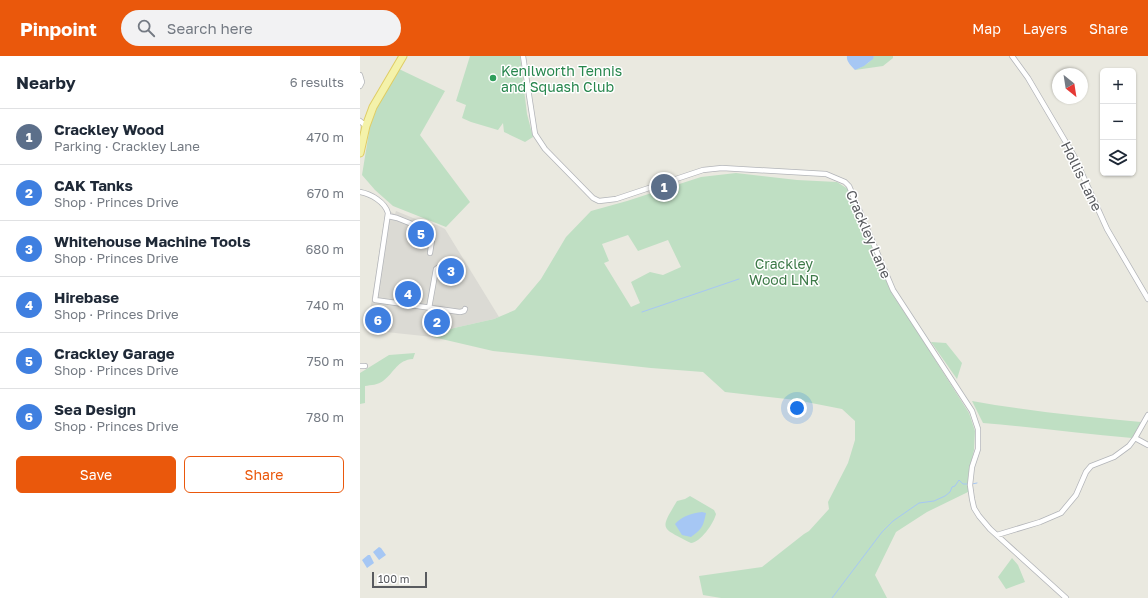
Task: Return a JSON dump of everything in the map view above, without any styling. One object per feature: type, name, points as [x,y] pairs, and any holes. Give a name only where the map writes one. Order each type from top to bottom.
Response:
[{"type":"main road","points":[[360,153],[363,123],[403,56]]},
{"type":"street","name":"Crackley Lane","points":[[523,56],[535,134],[545,150],[593,198],[599,201],[616,199],[703,170],[722,168],[826,174],[845,182],[849,186],[893,290],[970,406],[978,429],[978,449],[972,467],[971,479],[974,508],[979,516],[997,535],[1066,598]]},
{"type":"street","name":"Hollis Lane","points":[[1012,56],[1028,78],[1074,156],[1107,230],[1148,299]]},
{"type":"street","points":[[360,75],[362,82],[360,86]]},
{"type":"street","points":[[360,192],[379,201],[387,210],[388,216],[375,300],[460,312],[464,311],[465,309]]},
{"type":"street","points":[[388,216],[431,229],[433,234],[430,253]]},
{"type":"street","points":[[429,308],[436,269],[442,267]]},
{"type":"street","points":[[997,535],[1040,522],[1061,513],[1076,495],[1086,472],[1091,466],[1114,457],[1128,446],[1135,438],[1148,415]]},
{"type":"street","points":[[1135,438],[1148,445]]},
{"type":"shaded area","points":[[396,211],[445,229],[499,317],[454,328],[433,337],[367,330],[385,216],[391,212],[395,214]]},
{"type":"green space","name":"Kenilworth Tennis and Squash Club","points":[[470,56],[520,56],[527,114],[533,137],[525,142],[504,132],[503,123],[498,130],[462,118],[466,105],[456,101]]},
{"type":"green space","points":[[874,56],[893,56],[893,58],[883,66],[855,70],[868,63]]},
{"type":"green space","points":[[399,69],[445,91],[420,135],[470,202],[446,227],[393,206],[375,190],[362,175],[370,126],[379,103]]},
{"type":"green space","name":"Crackley Wood LNR","points":[[736,173],[797,180],[837,182],[848,189],[892,294],[969,413],[975,431],[974,450],[968,476],[968,492],[927,512],[896,532],[875,575],[887,598],[721,598],[703,595],[699,576],[762,567],[809,531],[829,509],[828,502],[848,463],[855,440],[855,421],[842,409],[796,400],[725,392],[703,372],[493,351],[433,337],[454,328],[494,319],[515,310],[541,279],[566,237],[591,211],[701,177]],"holes":[[[628,235],[638,251],[668,240],[681,267],[663,275],[650,272],[631,282],[640,303],[631,307],[604,263],[609,261],[602,244]]]},
{"type":"green space","points":[[931,342],[946,343],[962,363],[957,379]]},
{"type":"green space","points":[[415,353],[413,359],[400,364],[387,378],[381,382],[374,385],[365,386],[365,403],[360,404],[360,373],[389,355]]},
{"type":"green space","points":[[972,401],[1014,408],[1141,422],[1132,438],[983,423]]},
{"type":"green space","points":[[690,496],[714,510],[716,514],[713,522],[706,532],[698,540],[691,543],[669,531],[666,527],[667,518],[677,501]]},
{"type":"green space","points":[[1012,558],[1018,565],[1025,582],[1006,589],[998,577]]},
{"type":"water","points":[[847,56],[874,56],[873,59],[864,66],[855,70],[848,62]]},
{"type":"water","points":[[702,512],[706,513],[700,530],[691,537],[682,535],[675,524],[687,515]]},
{"type":"water","points":[[379,547],[386,555],[379,560],[373,552]]},
{"type":"water","points":[[370,555],[374,563],[367,568],[362,560]]},
{"type":"waterway","points":[[642,312],[739,279]]},
{"type":"waterway","points":[[832,598],[882,532],[893,521],[919,503],[934,501],[945,496],[959,480],[963,484],[968,484]]},
{"type":"waterway","points":[[972,484],[977,483]]},
{"type":"place","name":"Kenilworth Tennis and Squash Club","points":[[493,78]]},
{"type":"place","name":"Crackley Wood","points":[[664,187]]},
{"type":"place","name":"Crackley Garage","points":[[421,234]]},
{"type":"place","name":"Whitehouse Machine Tools","points":[[451,271]]},
{"type":"place","name":"Hirebase","points":[[408,294]]},
{"type":"place","name":"Sea Design","points":[[378,320]]},
{"type":"place","name":"CAK Tanks","points":[[437,322]]}]
